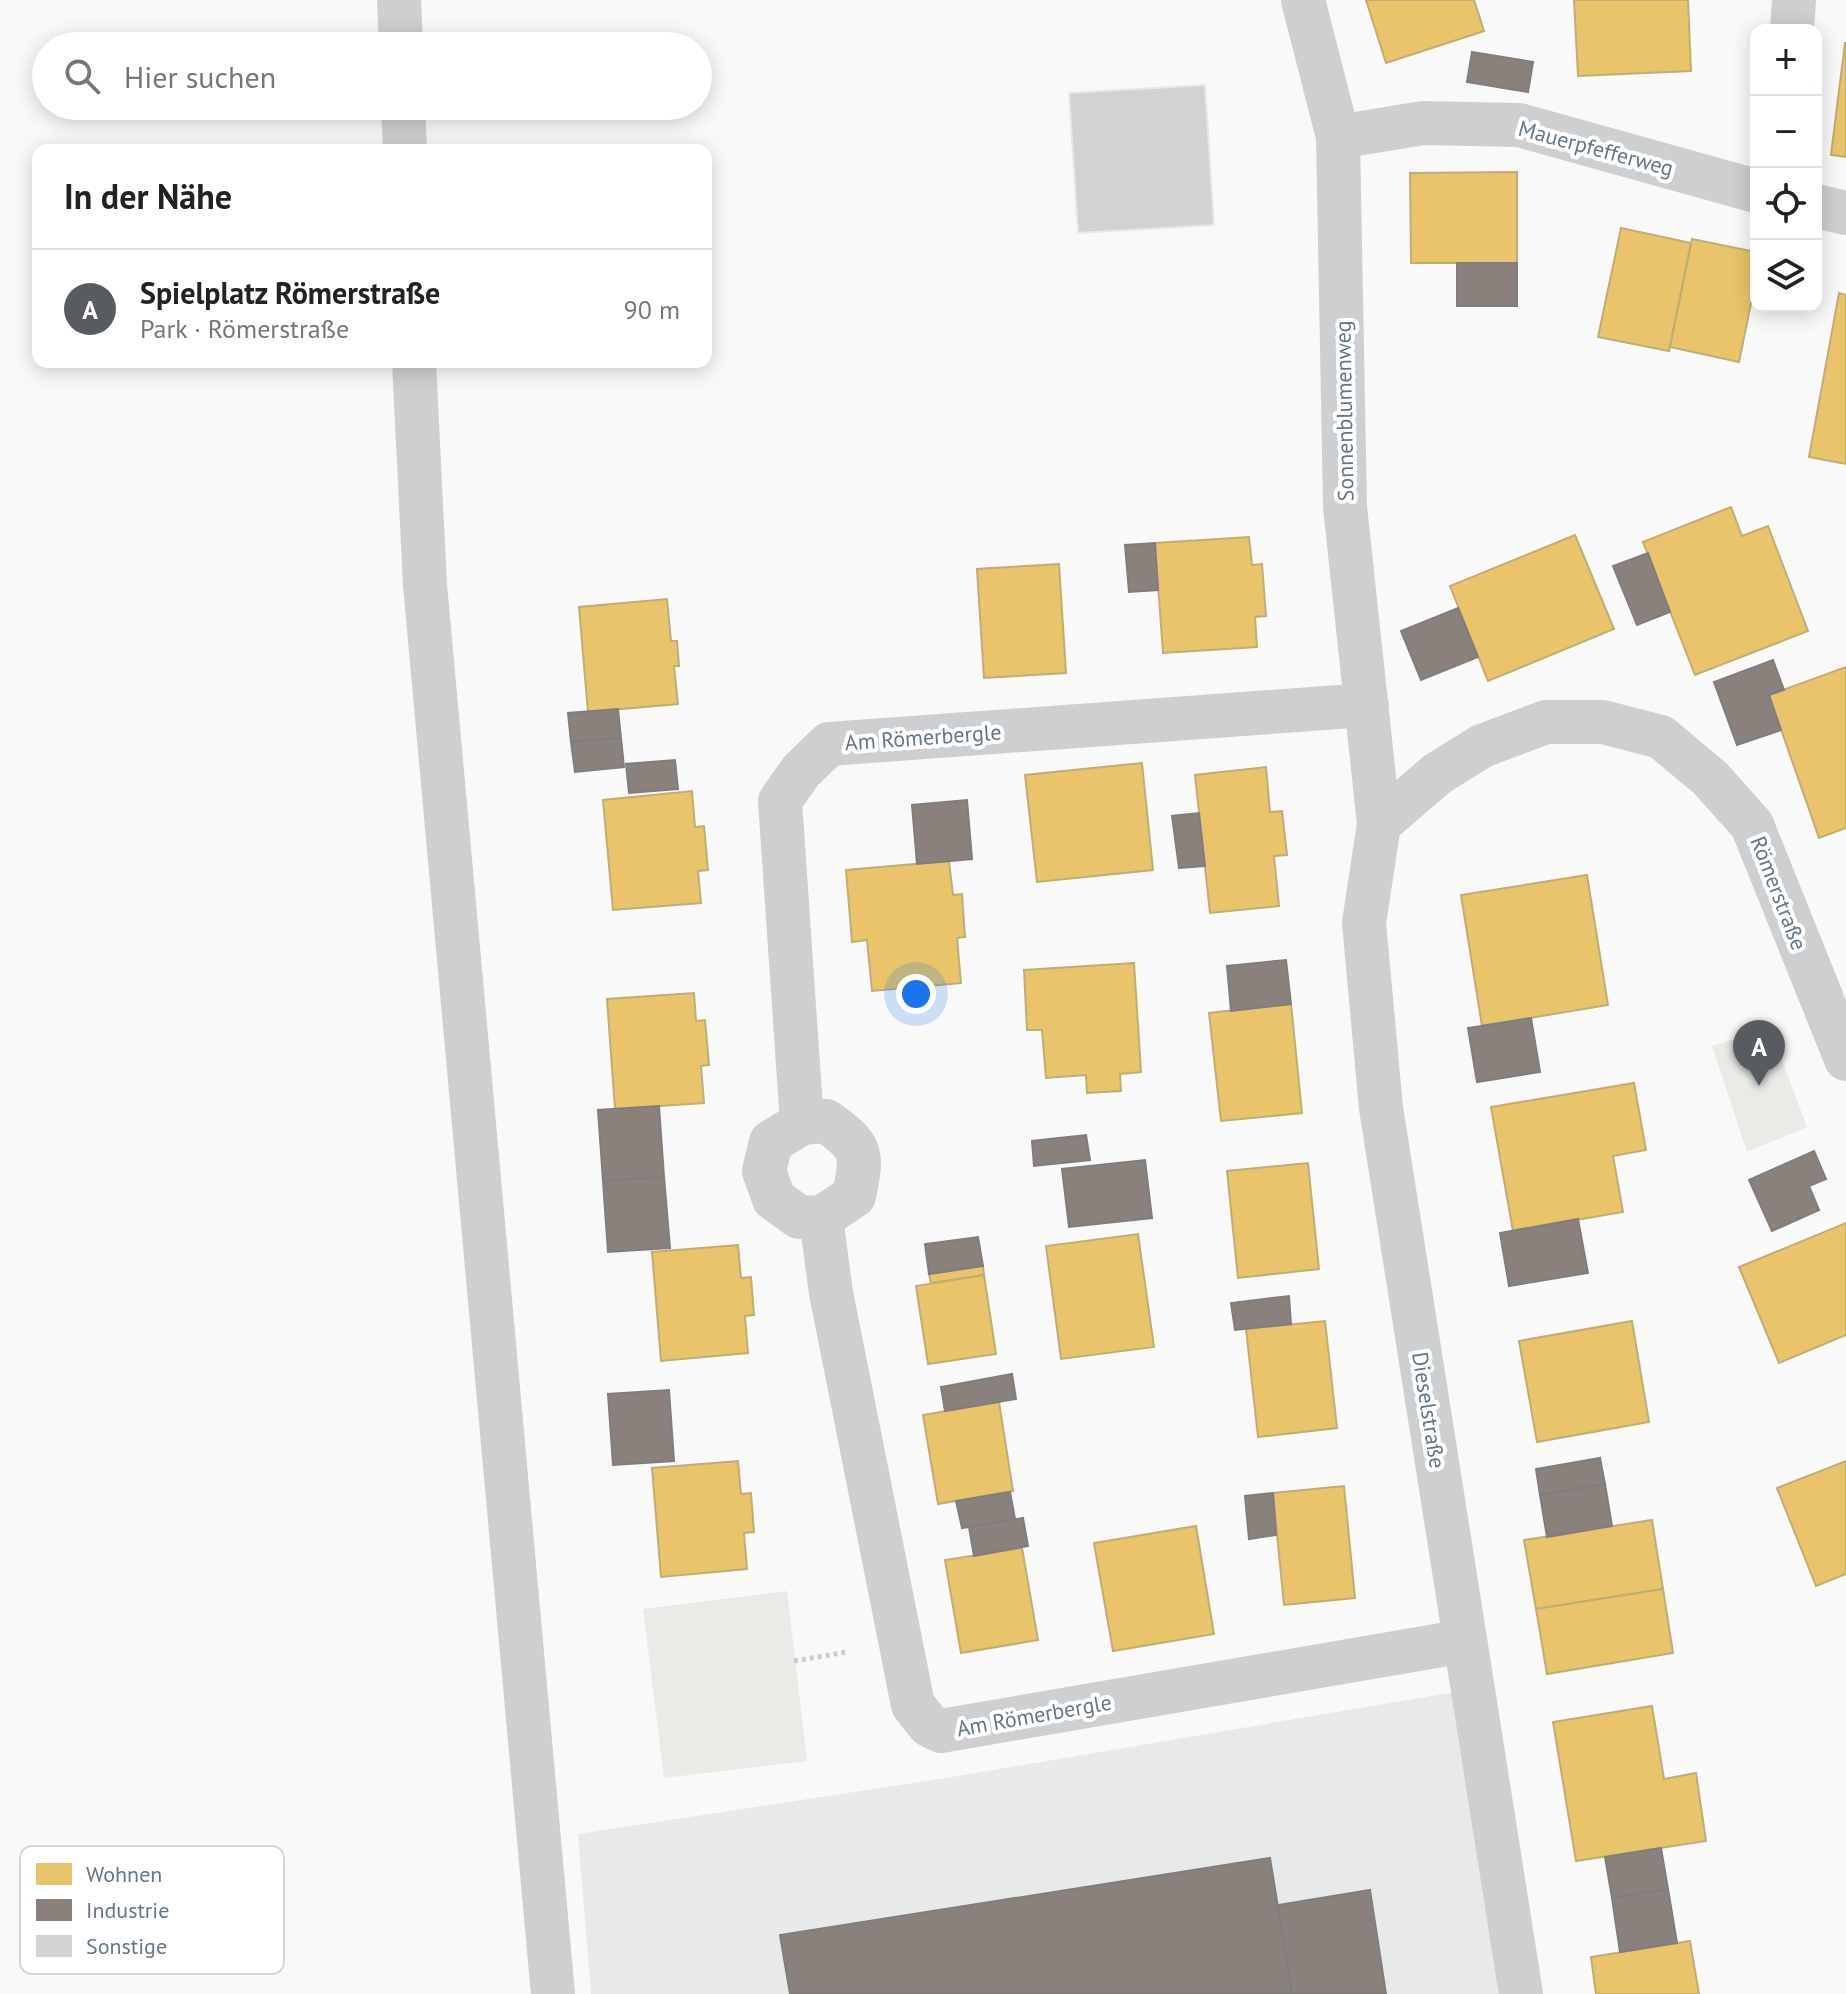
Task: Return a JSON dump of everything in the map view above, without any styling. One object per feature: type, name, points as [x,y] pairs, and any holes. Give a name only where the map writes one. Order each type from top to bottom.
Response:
[{"type":"street","points":[[399,0],[400,32]]},
{"type":"street","name":"Sonnenblumenweg","points":[[1303,0],[1338,137],[1345,507],[1379,824]]},
{"type":"street","points":[[1792,24],[1794,0]]},
{"type":"street","points":[[404,120],[405,144]]},
{"type":"street","name":"Mauerpfefferweg","points":[[1338,137],[1423,123],[1519,125],[1750,189]]},
{"type":"street","points":[[1822,207],[1846,213]]},
{"type":"street","points":[[414,368],[425,585],[553,1994]]},
{"type":"street","name":"Am Römerbergle","points":[[802,1123],[780,801],[801,771],[829,744],[1367,705]]},
{"type":"street","name":"Römerstraße","points":[[1379,824],[1437,774],[1482,746],[1546,722],[1603,722],[1661,737],[1710,778],[1752,825],[1846,1059]]},
{"type":"street","name":"Dieselstraße","points":[[1379,824],[1364,923],[1381,1108],[1521,1994]]},
{"type":"street","points":[[826,1121],[851,1139],[861,1162],[854,1196],[821,1218],[799,1217],[774,1199],[764,1171],[771,1142],[802,1123],[826,1121]]},
{"type":"street","name":"Am Römerbergle","points":[[821,1218],[831,1293],[913,1705],[929,1725],[941,1731],[1465,1641]]},
{"type":"shaded area","points":[[1770,1028],[1807,1127],[1747,1152],[1712,1046]]},
{"type":"shaded area","points":[[787,1591],[807,1761],[664,1778],[643,1609]]},
{"type":"shaded area","points":[[1467,1690],[1517,1994],[591,1994],[578,1834],[946,1778]]},
{"type":"building: Wohnen","points":[[1366,0],[1474,0],[1484,31],[1386,63]]},
{"type":"building: Wohnen","points":[[1574,0],[1688,0],[1691,71],[1578,76]]},
{"type":"building: Wohnen","points":[[1846,43],[1846,157],[1831,155]]},
{"type":"building: Wohnen","points":[[1517,172],[1517,263],[1411,263],[1410,173]]},
{"type":"building: Wohnen","points":[[1621,228],[1691,243],[1669,351],[1598,337]]},
{"type":"building: Wohnen","points":[[1692,239],[1750,251],[1750,308],[1739,362],[1670,347]]},
{"type":"building: Wohnen","points":[[1839,293],[1846,295],[1846,464],[1809,457]]},
{"type":"building: Wohnen","points":[[1731,507],[1742,536],[1768,526],[1808,631],[1695,675],[1643,542]]},
{"type":"building: Wohnen","points":[[1575,535],[1614,629],[1488,681],[1450,586]]},
{"type":"building: Wohnen","points":[[1249,537],[1252,565],[1262,564],[1266,616],[1255,617],[1257,647],[1163,653],[1155,543]]},
{"type":"building: Wohnen","points":[[1059,564],[1066,673],[984,678],[977,569]]},
{"type":"building: Wohnen","points":[[667,599],[671,641],[677,641],[679,666],[674,666],[678,704],[588,712],[579,607]]},
{"type":"building: Wohnen","points":[[1846,667],[1846,828],[1819,838],[1769,695]]},
{"type":"building: Wohnen","points":[[1142,763],[1153,870],[1037,882],[1025,775]]},
{"type":"building: Wohnen","points":[[1266,767],[1270,812],[1282,811],[1287,855],[1274,856],[1279,906],[1210,913],[1195,775]]},
{"type":"building: Wohnen","points":[[692,791],[695,827],[704,826],[708,870],[698,871],[701,903],[613,910],[603,800]]},
{"type":"building: Wohnen","points":[[949,861],[953,895],[962,894],[965,937],[957,938],[961,983],[872,991],[867,940],[852,942],[846,870]]},
{"type":"building: Wohnen","points":[[1587,875],[1608,1005],[1482,1026],[1461,895]]},
{"type":"building: Wohnen","points":[[1134,963],[1141,1072],[1120,1074],[1121,1091],[1087,1093],[1086,1075],[1046,1078],[1042,1030],[1027,1030],[1024,970]]},
{"type":"building: Wohnen","points":[[694,993],[696,1021],[705,1020],[709,1065],[701,1066],[704,1103],[615,1109],[607,999]]},
{"type":"building: Wohnen","points":[[1291,1004],[1302,1113],[1221,1121],[1209,1013]]},
{"type":"building: Wohnen","points":[[1634,1083],[1646,1150],[1613,1156],[1623,1212],[1513,1231],[1491,1107]]},
{"type":"building: Wohnen","points":[[1308,1163],[1319,1269],[1238,1278],[1227,1171]]},
{"type":"building: Wohnen","points":[[1846,1223],[1846,1335],[1779,1363],[1739,1267]]},
{"type":"building: Wohnen","points":[[1138,1234],[1154,1347],[1061,1359],[1046,1246]]},
{"type":"building: Wohnen","points":[[738,1245],[741,1278],[751,1277],[754,1315],[745,1316],[748,1353],[661,1361],[652,1252]]},
{"type":"building: Wohnen","points":[[983,1266],[984,1275],[931,1283],[929,1274]]},
{"type":"building: Wohnen","points":[[984,1275],[996,1354],[928,1364],[916,1286]]},
{"type":"building: Wohnen","points":[[1325,1321],[1337,1428],[1258,1437],[1246,1329]]},
{"type":"building: Wohnen","points":[[1632,1321],[1649,1422],[1537,1442],[1519,1341]]},
{"type":"building: Wohnen","points":[[999,1402],[1013,1491],[938,1504],[923,1415]]},
{"type":"building: Wohnen","points":[[738,1461],[741,1494],[751,1493],[754,1532],[744,1533],[747,1569],[661,1577],[652,1468]]},
{"type":"building: Wohnen","points":[[1846,1461],[1846,1574],[1816,1586],[1777,1488]]},
{"type":"building: Wohnen","points":[[1344,1486],[1355,1598],[1284,1605],[1273,1493]]},
{"type":"building: Wohnen","points":[[1652,1520],[1663,1589],[1536,1609],[1524,1540]]},
{"type":"building: Wohnen","points":[[1196,1526],[1214,1634],[1113,1651],[1094,1543]]},
{"type":"building: Wohnen","points":[[1022,1548],[1038,1640],[961,1653],[945,1560]]},
{"type":"building: Wohnen","points":[[1663,1589],[1673,1653],[1547,1674],[1536,1609]]},
{"type":"building: Wohnen","points":[[1652,1706],[1664,1779],[1696,1773],[1706,1841],[1576,1861],[1553,1722]]},
{"type":"building: Wohnen","points":[[1690,1941],[1699,1994],[1596,1994],[1591,1957]]},
{"type":"building: Industrie","points":[[1472,52],[1533,62],[1528,92],[1467,82]]},
{"type":"building: Industrie","points":[[1457,263],[1517,263],[1517,306],[1457,306]]},
{"type":"building: Industrie","points":[[1155,543],[1158,590],[1129,592],[1125,545]]},
{"type":"building: Industrie","points":[[1648,553],[1670,612],[1637,625],[1613,566]]},
{"type":"building: Industrie","points":[[1458,608],[1478,657],[1421,680],[1401,631]]},
{"type":"building: Industrie","points":[[1773,660],[1784,690],[1769,695],[1781,730],[1737,745],[1714,682]]},
{"type":"building: Industrie","points":[[618,709],[621,738],[571,742],[568,713]]},
{"type":"building: Industrie","points":[[621,738],[624,767],[575,772],[571,742]]},
{"type":"building: Industrie","points":[[675,760],[678,789],[629,793],[626,764]]},
{"type":"building: Industrie","points":[[967,800],[972,859],[917,864],[912,805]]},
{"type":"building: Industrie","points":[[1199,813],[1205,866],[1179,868],[1172,816]]},
{"type":"building: Industrie","points":[[1286,960],[1291,1004],[1231,1011],[1227,966]]},
{"type":"building: Industrie","points":[[1531,1018],[1540,1072],[1477,1082],[1468,1028]]},
{"type":"building: Industrie","points":[[659,1106],[664,1177],[603,1181],[598,1110]]},
{"type":"building: Industrie","points":[[1086,1135],[1090,1160],[1034,1166],[1032,1141]]},
{"type":"building: Industrie","points":[[1814,1151],[1826,1179],[1809,1186],[1819,1210],[1772,1231],[1749,1180]]},
{"type":"building: Industrie","points":[[1145,1160],[1152,1218],[1069,1227],[1062,1169]]},
{"type":"building: Industrie","points":[[664,1177],[670,1248],[608,1252],[603,1181]]},
{"type":"building: Industrie","points":[[1578,1219],[1588,1273],[1509,1286],[1500,1233]]},
{"type":"building: Industrie","points":[[978,1237],[983,1266],[929,1274],[925,1244]]},
{"type":"building: Industrie","points":[[1289,1296],[1291,1324],[1235,1330],[1231,1303]]},
{"type":"building: Industrie","points":[[1012,1374],[1016,1399],[945,1411],[941,1387]]},
{"type":"building: Industrie","points":[[669,1390],[674,1461],[613,1465],[608,1394]]},
{"type":"building: Industrie","points":[[1600,1458],[1605,1484],[1540,1495],[1536,1469]]},
{"type":"building: Industrie","points":[[1605,1484],[1612,1526],[1547,1537],[1540,1495]]},
{"type":"building: Industrie","points":[[1010,1492],[1015,1519],[962,1528],[956,1501]]},
{"type":"building: Industrie","points":[[1273,1493],[1276,1535],[1249,1539],[1245,1496]]},
{"type":"building: Industrie","points":[[1023,1518],[1028,1546],[974,1556],[969,1527]]},
{"type":"building: Industrie","points":[[1661,1848],[1668,1889],[1612,1898],[1605,1857]]},
{"type":"building: Industrie","points":[[1270,1858],[1292,1994],[790,1994],[780,1935]]},
{"type":"building: Industrie","points":[[1668,1889],[1677,1943],[1620,1952],[1612,1898]]},
{"type":"building: Industrie","points":[[1370,1890],[1386,1994],[1292,1994],[1278,1905]]},
{"type":"building: Sonstige","points":[[1205,85],[1214,225],[1078,233],[1069,93]]},
{"type":"place","name":"Spielplatz Römerstraße","points":[[1759,1086]]}]
